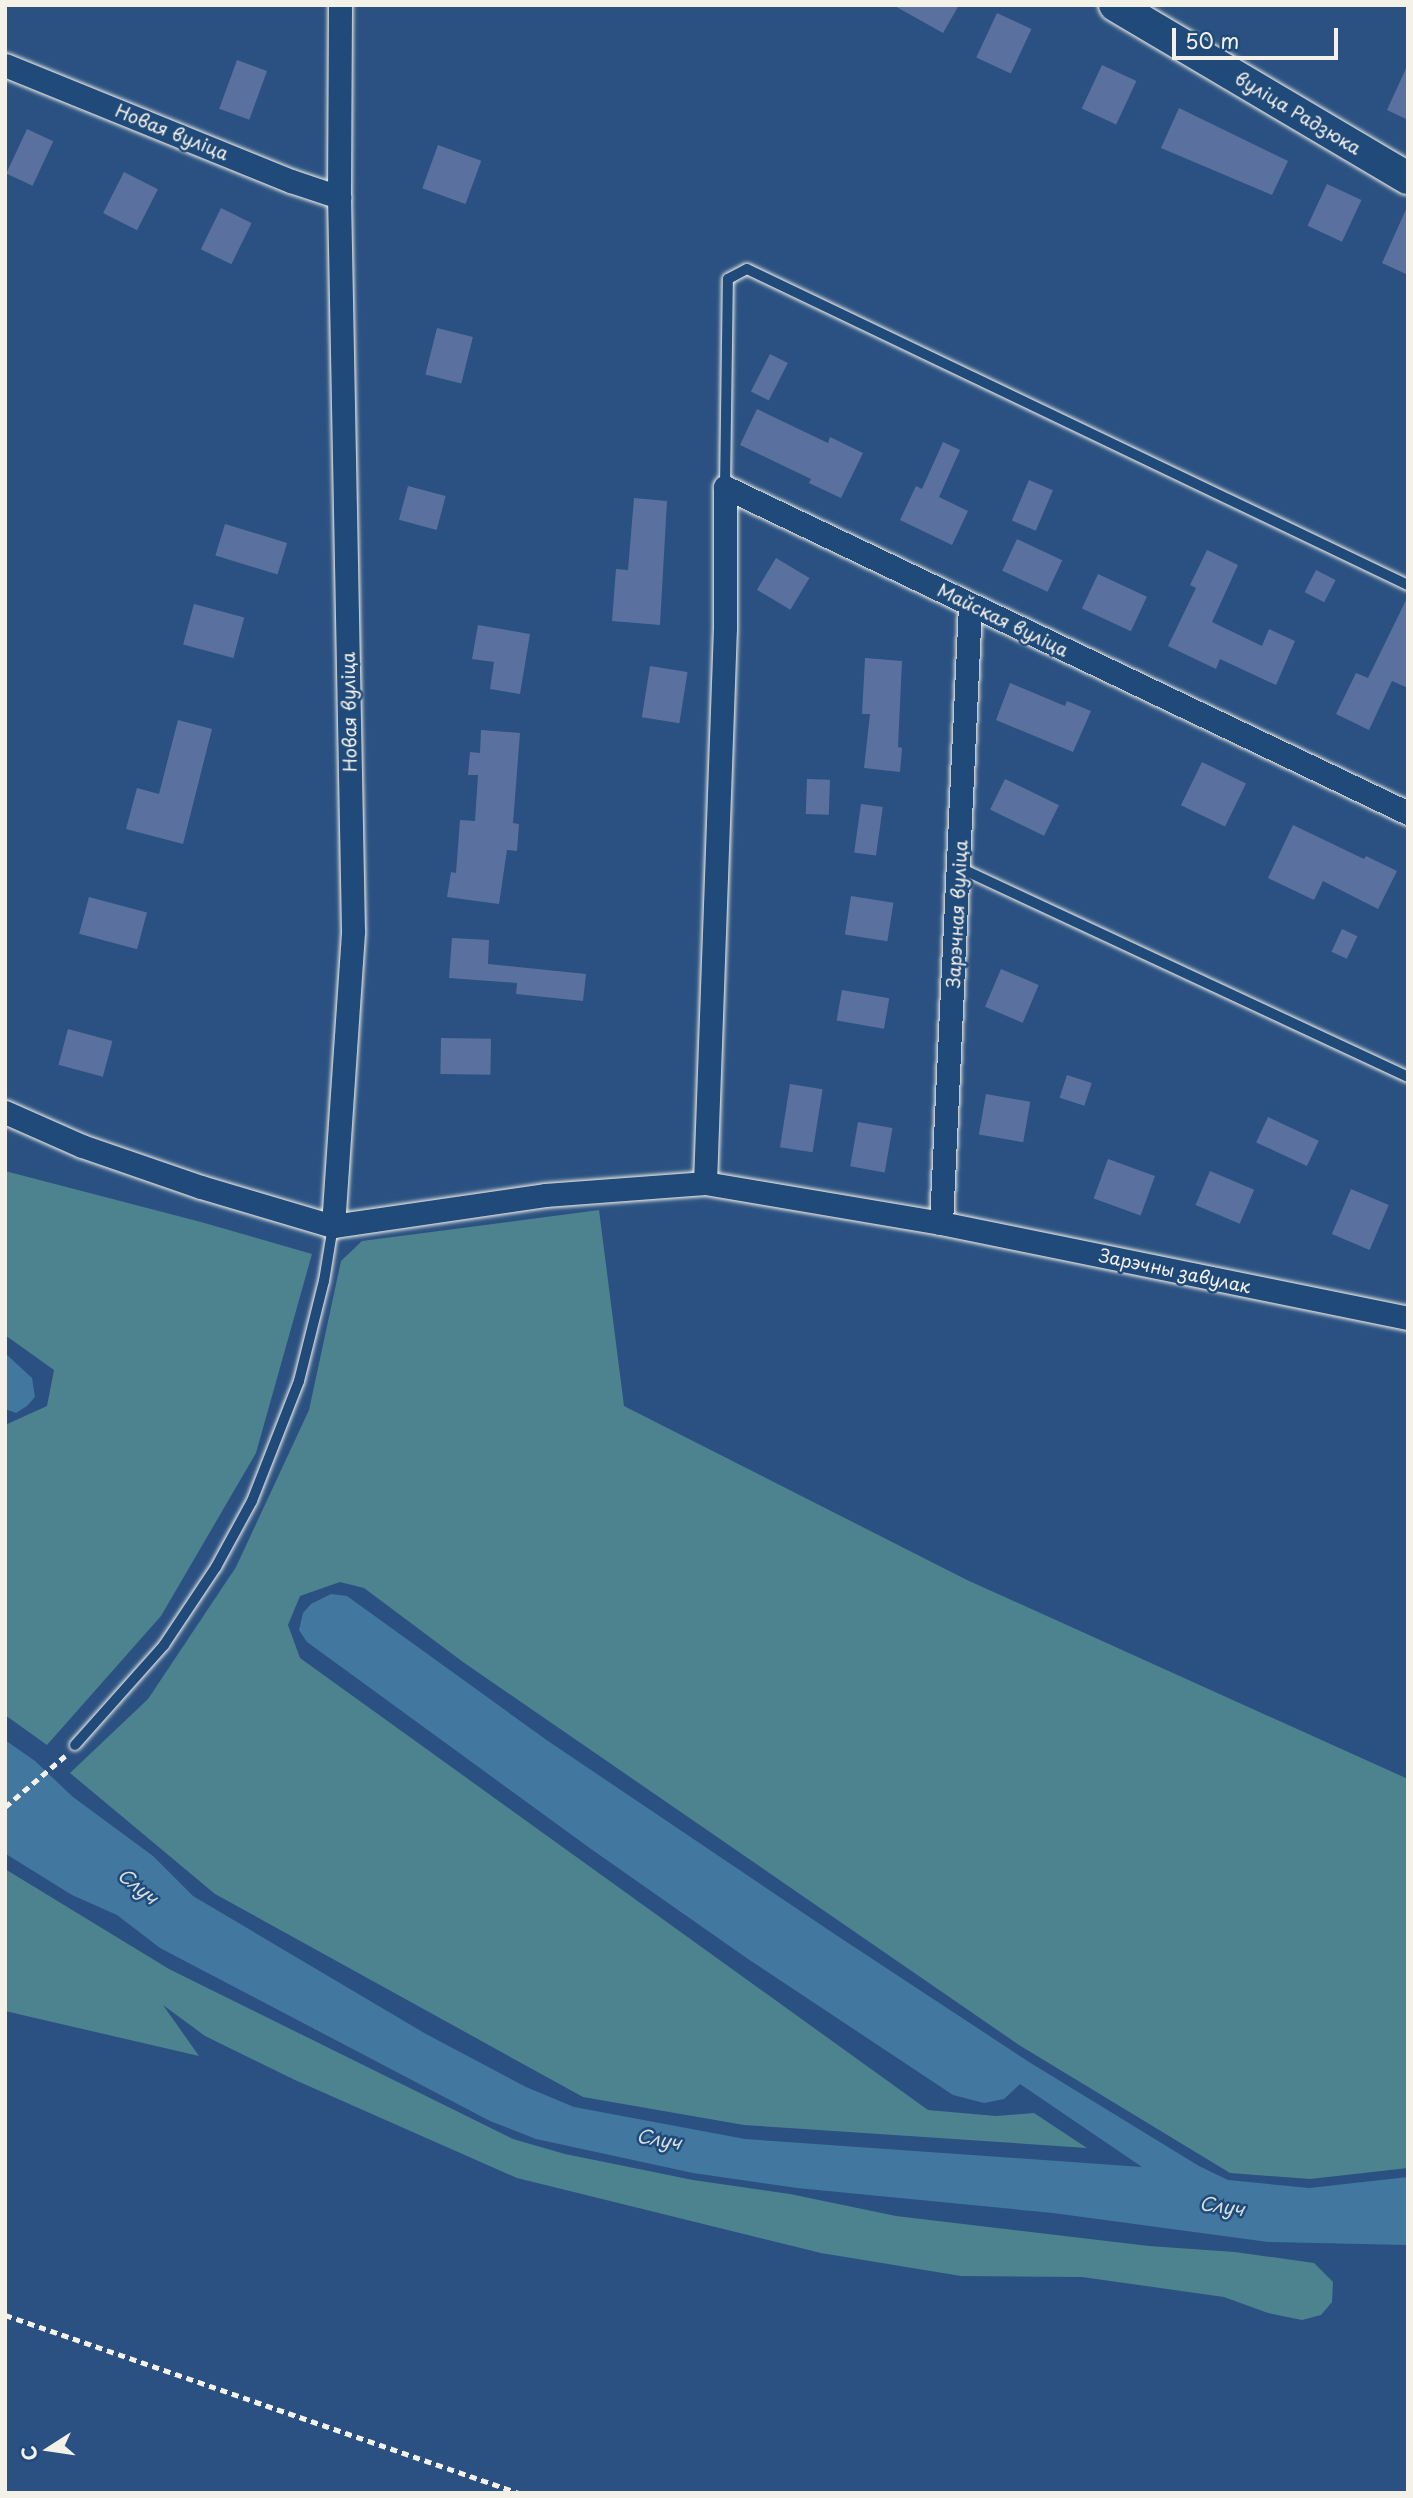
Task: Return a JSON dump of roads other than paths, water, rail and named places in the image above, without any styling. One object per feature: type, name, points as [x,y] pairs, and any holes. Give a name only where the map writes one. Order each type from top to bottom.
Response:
[{"type":"main road","name":"вуліца Радзюка","points":[[1115,5],[1408,178]]},
{"type":"street","name":"Новая вуліца","points":[[333,1226],[353,931],[339,197],[341,5]]},
{"type":"street","name":"Новая вуліца","points":[[5,65],[291,181],[339,197]]},
{"type":"street","points":[[705,1183],[725,628],[725,488]]},
{"type":"street","name":"Майская вуліца","points":[[725,488],[1408,813]]},
{"type":"street","name":"Зарэчная вуліца","points":[[941,1223],[960,868],[970,605]]},
{"type":"street","points":[[5,1112],[82,1146],[201,1187],[333,1226]]},
{"type":"street","name":"Зарэчны завулак","points":[[333,1226],[545,1195],[705,1183],[941,1223],[1408,1318]]},
{"type":"lane","points":[[725,488],[728,279],[747,269],[1408,585]]},
{"type":"lane","points":[[960,868],[1408,1077]]},
{"type":"lane","points":[[75,1745],[164,1645],[216,1567],[252,1501],[299,1381],[324,1281],[333,1226]]},
{"type":"water","points":[[5,1353],[32,1378],[35,1397],[16,1413],[5,1409]]},
{"type":"water","name":"Случ","points":[[331,1594],[347,1596],[548,1741],[836,1935],[1029,2062],[1199,2166],[1228,2180],[1309,2188],[1408,2177],[1408,2245],[1268,2242],[1053,2213],[797,2188],[693,2173],[536,2139],[490,2121],[160,1948],[117,1915],[72,1895],[6,1854],[5,1740],[35,1761],[73,1797],[153,1856],[193,1896],[426,2034],[526,2087],[574,2107],[745,2139],[1142,2167],[1020,2084],[1004,2099],[984,2103],[953,2095],[748,1959],[591,1849],[307,1642],[299,1630],[303,1613],[311,1604]]}]
